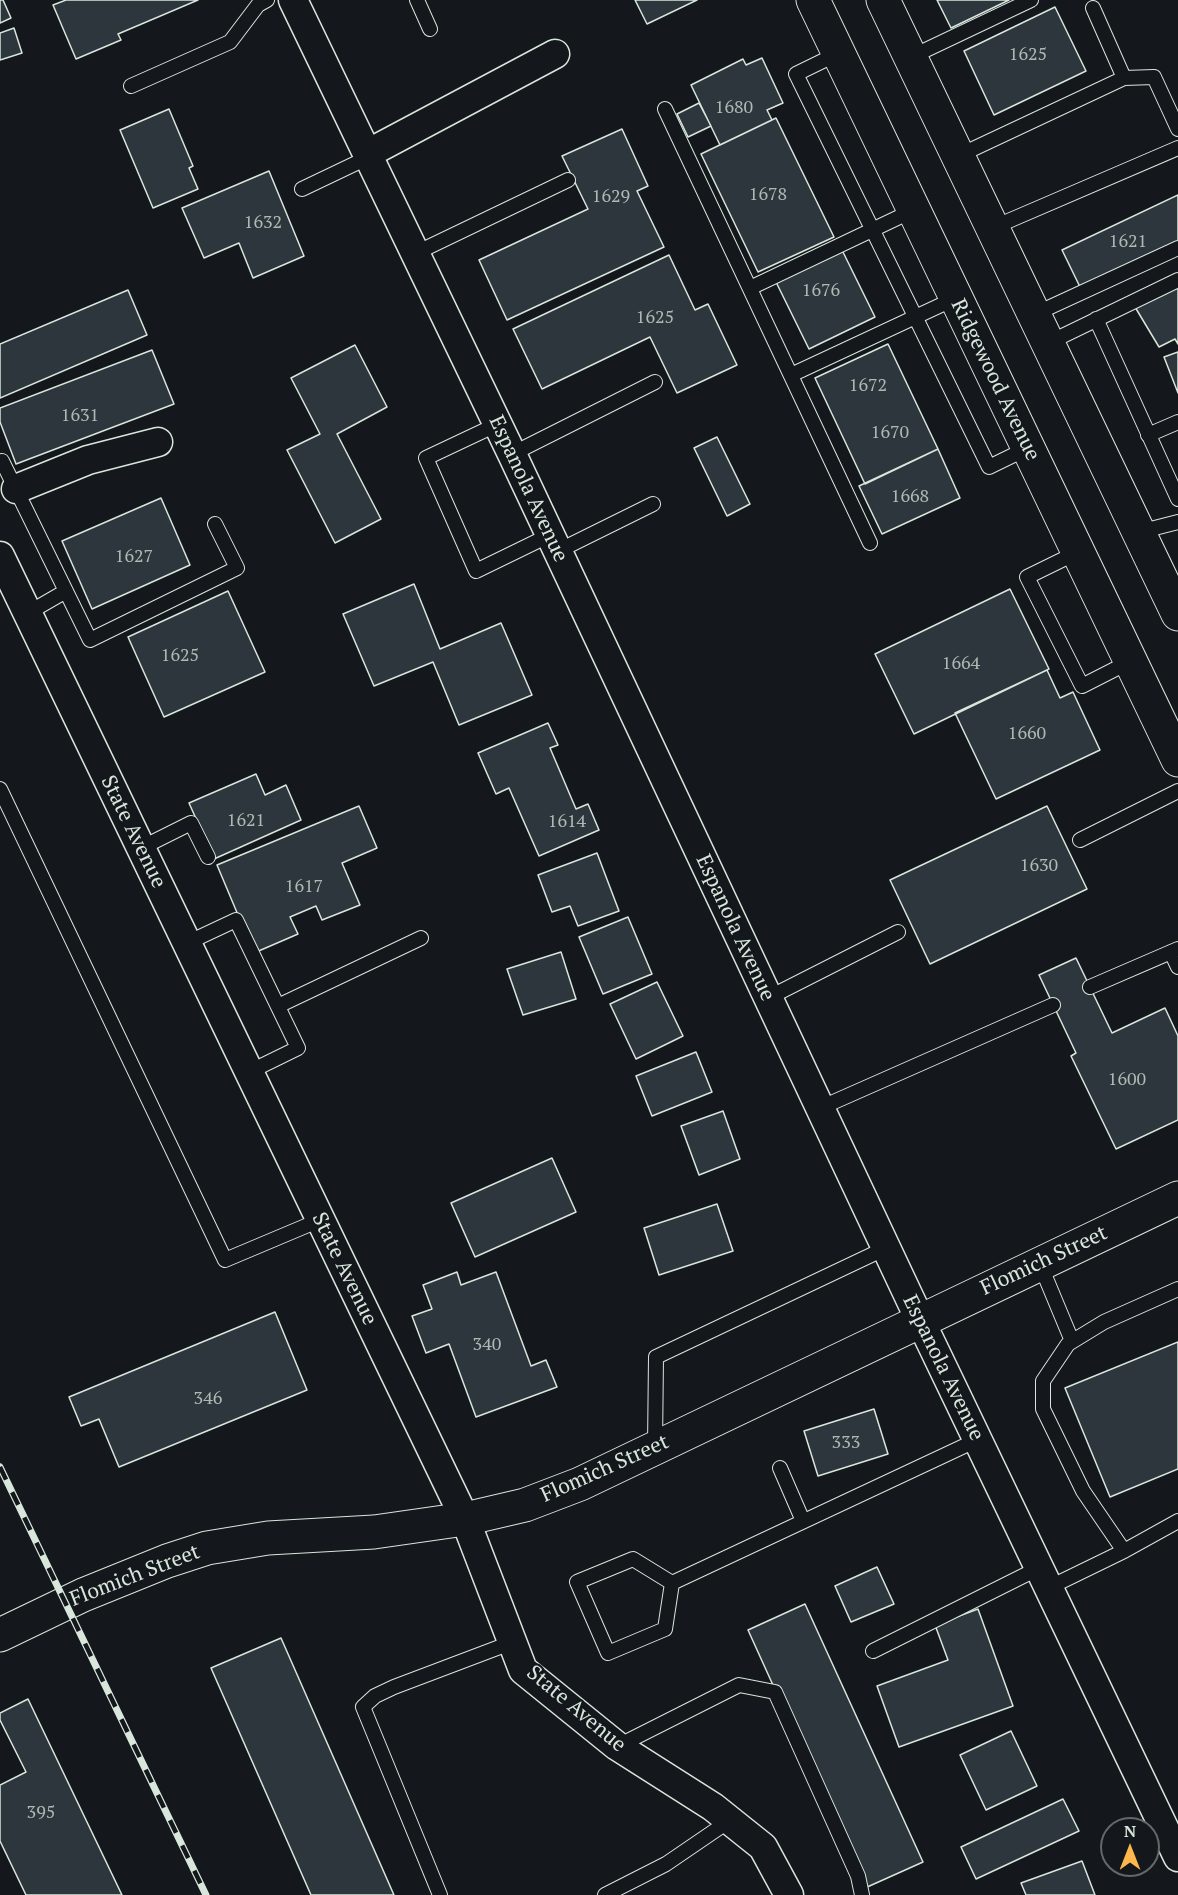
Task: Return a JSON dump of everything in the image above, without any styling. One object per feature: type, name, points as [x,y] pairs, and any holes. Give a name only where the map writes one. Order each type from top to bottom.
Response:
[{"type":"main road","name":"Ridgewood Avenue","points":[[813,0],[1178,759]]},
{"type":"main road","points":[[883,0],[1178,614]]},
{"type":"main road","name":"Flomich Street","points":[[0,1635],[74,1598],[167,1561],[207,1548],[268,1538],[374,1532],[465,1520],[525,1505],[580,1484],[1178,1198]]},
{"type":"street","name":"Espanola Avenue","points":[[293,0],[498,424],[920,1320],[1178,1857]]},
{"type":"street","points":[[368,155],[555,54]]},
{"type":"street","points":[[16,489],[88,460],[158,442]]},
{"type":"street","name":"State Avenue","points":[[0,556],[465,1520],[524,1670],[617,1746],[713,1807],[763,1847],[789,1895]]},
{"type":"lane","points":[[131,86],[230,42],[258,5],[267,0]]},
{"type":"lane","points":[[417,0],[430,29]]},
{"type":"lane","points":[[911,57],[1031,0]]},
{"type":"lane","points":[[1093,8],[1124,78]]},
{"type":"lane","points":[[839,53],[796,74],[989,467],[1028,448]]},
{"type":"lane","points":[[958,156],[1124,78],[1154,77],[1178,129]]},
{"type":"lane","points":[[665,109],[870,543]]},
{"type":"lane","points":[[992,228],[1178,148]]},
{"type":"lane","points":[[302,189],[368,155]]},
{"type":"lane","points":[[416,253],[568,180]]},
{"type":"lane","points":[[750,288],[914,210]]},
{"type":"lane","points":[[1041,329],[1178,248]]},
{"type":"lane","points":[[1041,329],[1096,319],[1178,280]]},
{"type":"lane","points":[[791,375],[956,297]]},
{"type":"lane","points":[[1096,319],[1178,499]]},
{"type":"lane","points":[[512,454],[655,382]]},
{"type":"lane","points":[[1148,435],[1178,422]]},
{"type":"lane","points":[[498,424],[426,458],[476,571],[653,504]]},
{"type":"lane","points":[[0,462],[16,489],[90,640],[237,568],[215,524]]},
{"type":"lane","points":[[1139,532],[1178,522]]},
{"type":"lane","points":[[1078,552],[1027,577],[1082,686],[1131,661]]},
{"type":"lane","points":[[28,613],[66,591]]},
{"type":"lane","points":[[0,789],[225,1260],[320,1220]]},
{"type":"lane","points":[[1080,840],[1178,791]]},
{"type":"lane","points":[[141,848],[191,823],[208,857]]},
{"type":"lane","points":[[187,944],[236,920],[278,1006],[298,1048],[249,1072]]},
{"type":"lane","points":[[768,998],[898,932]]},
{"type":"lane","points":[[278,1006],[421,938]]},
{"type":"lane","points":[[1090,987],[1174,950],[1178,967]]},
{"type":"lane","points":[[820,1108],[1053,1005]]},
{"type":"lane","points":[[655,1448],[656,1357],[886,1248]]},
{"type":"lane","points":[[1040,1263],[1072,1341]]},
{"type":"lane","points":[[1124,1551],[1083,1491],[1043,1409],[1043,1381],[1072,1341],[1104,1322],[1178,1289]]},
{"type":"lane","points":[[672,1582],[977,1440]]},
{"type":"lane","points":[[780,1468],[803,1521]]},
{"type":"lane","points":[[873,1651],[1044,1578],[1124,1551],[1178,1521]]},
{"type":"lane","points":[[633,1559],[672,1582],[665,1629],[608,1653],[577,1582],[633,1559]]},
{"type":"lane","points":[[440,1895],[363,1707],[375,1695],[513,1642]]},
{"type":"lane","points":[[617,1746],[739,1685],[775,1692],[858,1876],[862,1895]]},
{"type":"lane","points":[[605,1895],[666,1864],[729,1821]]},
{"type":"building","points":[[0,0],[3,0],[11,18],[0,23]]},
{"type":"building","points":[[66,0],[198,0],[118,34],[121,40],[76,59],[53,5]]},
{"type":"building","points":[[635,0],[697,0],[647,24]]},
{"type":"building","points":[[937,0],[1009,0],[951,28]]},
{"type":"building","points":[[1055,7],[1086,71],[994,115],[964,51]]},
{"type":"building","points":[[14,28],[22,53],[0,60],[0,33]]},
{"type":"building","points":[[762,58],[783,103],[767,110],[772,120],[720,145],[691,85],[743,59],[746,65]]},
{"type":"building","points":[[699,103],[711,126],[688,137],[677,114]]},
{"type":"building","points":[[169,109],[193,166],[189,168],[198,189],[153,208],[120,130]]},
{"type":"building","points":[[776,118],[834,237],[758,272],[701,154]]},
{"type":"building","points":[[622,129],[648,186],[637,191],[664,247],[507,320],[479,260],[588,209],[562,156]]},
{"type":"building","points":[[269,171],[304,256],[253,278],[239,243],[204,258],[182,208]]},
{"type":"building","points":[[1178,195],[1178,243],[1081,289],[1062,250]]},
{"type":"building","points":[[842,250],[875,317],[809,349],[776,282]]},
{"type":"building","points":[[669,255],[695,310],[708,304],[737,365],[677,393],[650,337],[542,389],[513,329]]},
{"type":"building","points":[[1178,283],[1178,344],[1175,339],[1159,347],[1135,307]]},
{"type":"building","points":[[128,290],[147,335],[0,398],[0,344]]},
{"type":"building","points":[[888,344],[938,449],[865,484],[815,378]]},
{"type":"building","points":[[355,345],[387,407],[337,434],[381,519],[335,543],[287,450],[320,434],[291,378]]},
{"type":"building","points":[[152,350],[174,404],[16,464],[0,422],[0,408]]},
{"type":"building","points":[[1178,352],[1178,393],[1164,357]]},
{"type":"building","points":[[717,437],[750,504],[727,516],[694,448]]},
{"type":"building","points":[[938,449],[960,498],[882,534],[859,486]]},
{"type":"building","points":[[161,498],[190,565],[92,609],[62,541]]},
{"type":"building","points":[[414,584],[440,649],[501,623],[532,695],[459,725],[433,662],[374,686],[343,614]]},
{"type":"building","points":[[1010,589],[1049,669],[914,734],[875,654]]},
{"type":"building","points":[[228,591],[265,672],[164,717],[128,637]]},
{"type":"building","points":[[1047,670],[1060,698],[1073,692],[1100,750],[996,799],[955,713]]},
{"type":"building","points":[[548,723],[558,745],[550,748],[576,809],[588,804],[599,830],[539,856],[509,788],[496,794],[478,753]]},
{"type":"building","points":[[256,774],[265,795],[286,785],[301,820],[214,859],[189,803]]},
{"type":"building","points":[[359,806],[377,848],[342,863],[360,905],[322,920],[316,906],[290,917],[298,934],[254,953],[217,865]]},
{"type":"building","points":[[1047,806],[1087,889],[930,964],[890,880]]},
{"type":"building","points":[[597,853],[619,911],[578,926],[570,906],[552,912],[538,875]]},
{"type":"building","points":[[628,917],[652,974],[603,994],[579,937]]},
{"type":"building","points":[[561,952],[576,999],[523,1015],[507,969]]},
{"type":"building","points":[[1076,958],[1112,1033],[1165,1008],[1178,1036],[1178,1120],[1116,1149],[1071,1056],[1076,1053],[1039,975]]},
{"type":"building","points":[[657,982],[683,1036],[636,1059],[610,1004]]},
{"type":"building","points":[[696,1052],[712,1092],[652,1116],[636,1076]]},
{"type":"building","points":[[723,1111],[740,1159],[699,1175],[681,1126]]},
{"type":"building","points":[[552,1158],[576,1212],[475,1257],[451,1203]]},
{"type":"building","points":[[717,1204],[733,1251],[659,1275],[644,1228]]},
{"type":"building","points":[[457,1272],[461,1285],[496,1272],[531,1366],[546,1360],[557,1387],[476,1417],[449,1344],[426,1353],[412,1316],[432,1309],[423,1285]]},
{"type":"building","points":[[275,1312],[307,1390],[119,1467],[99,1419],[81,1426],[69,1397]]},
{"type":"building","points":[[1178,1342],[1178,1469],[1110,1497],[1065,1388]]},
{"type":"building","points":[[874,1409],[888,1454],[818,1476],[804,1431]]},
{"type":"building","points":[[877,1567],[894,1604],[851,1622],[835,1586]]},
{"type":"building","points":[[805,1604],[923,1862],[865,1888],[748,1630]]},
{"type":"building","points":[[978,1609],[1013,1706],[899,1747],[877,1686],[948,1660],[935,1625]]},
{"type":"building","points":[[281,1638],[394,1895],[311,1895],[211,1668]]},
{"type":"building","points":[[28,1699],[122,1895],[26,1895],[0,1841],[0,1785],[26,1772],[0,1720],[0,1713]]},
{"type":"building","points":[[1011,1731],[1037,1786],[986,1810],[960,1755]]},
{"type":"building","points":[[1063,1799],[1079,1831],[976,1879],[961,1847]]},
{"type":"building","points":[[1082,1861],[1095,1895],[1026,1895],[1021,1883]]},
{"type":"railway","points":[[0,1467],[206,1895]]}]
